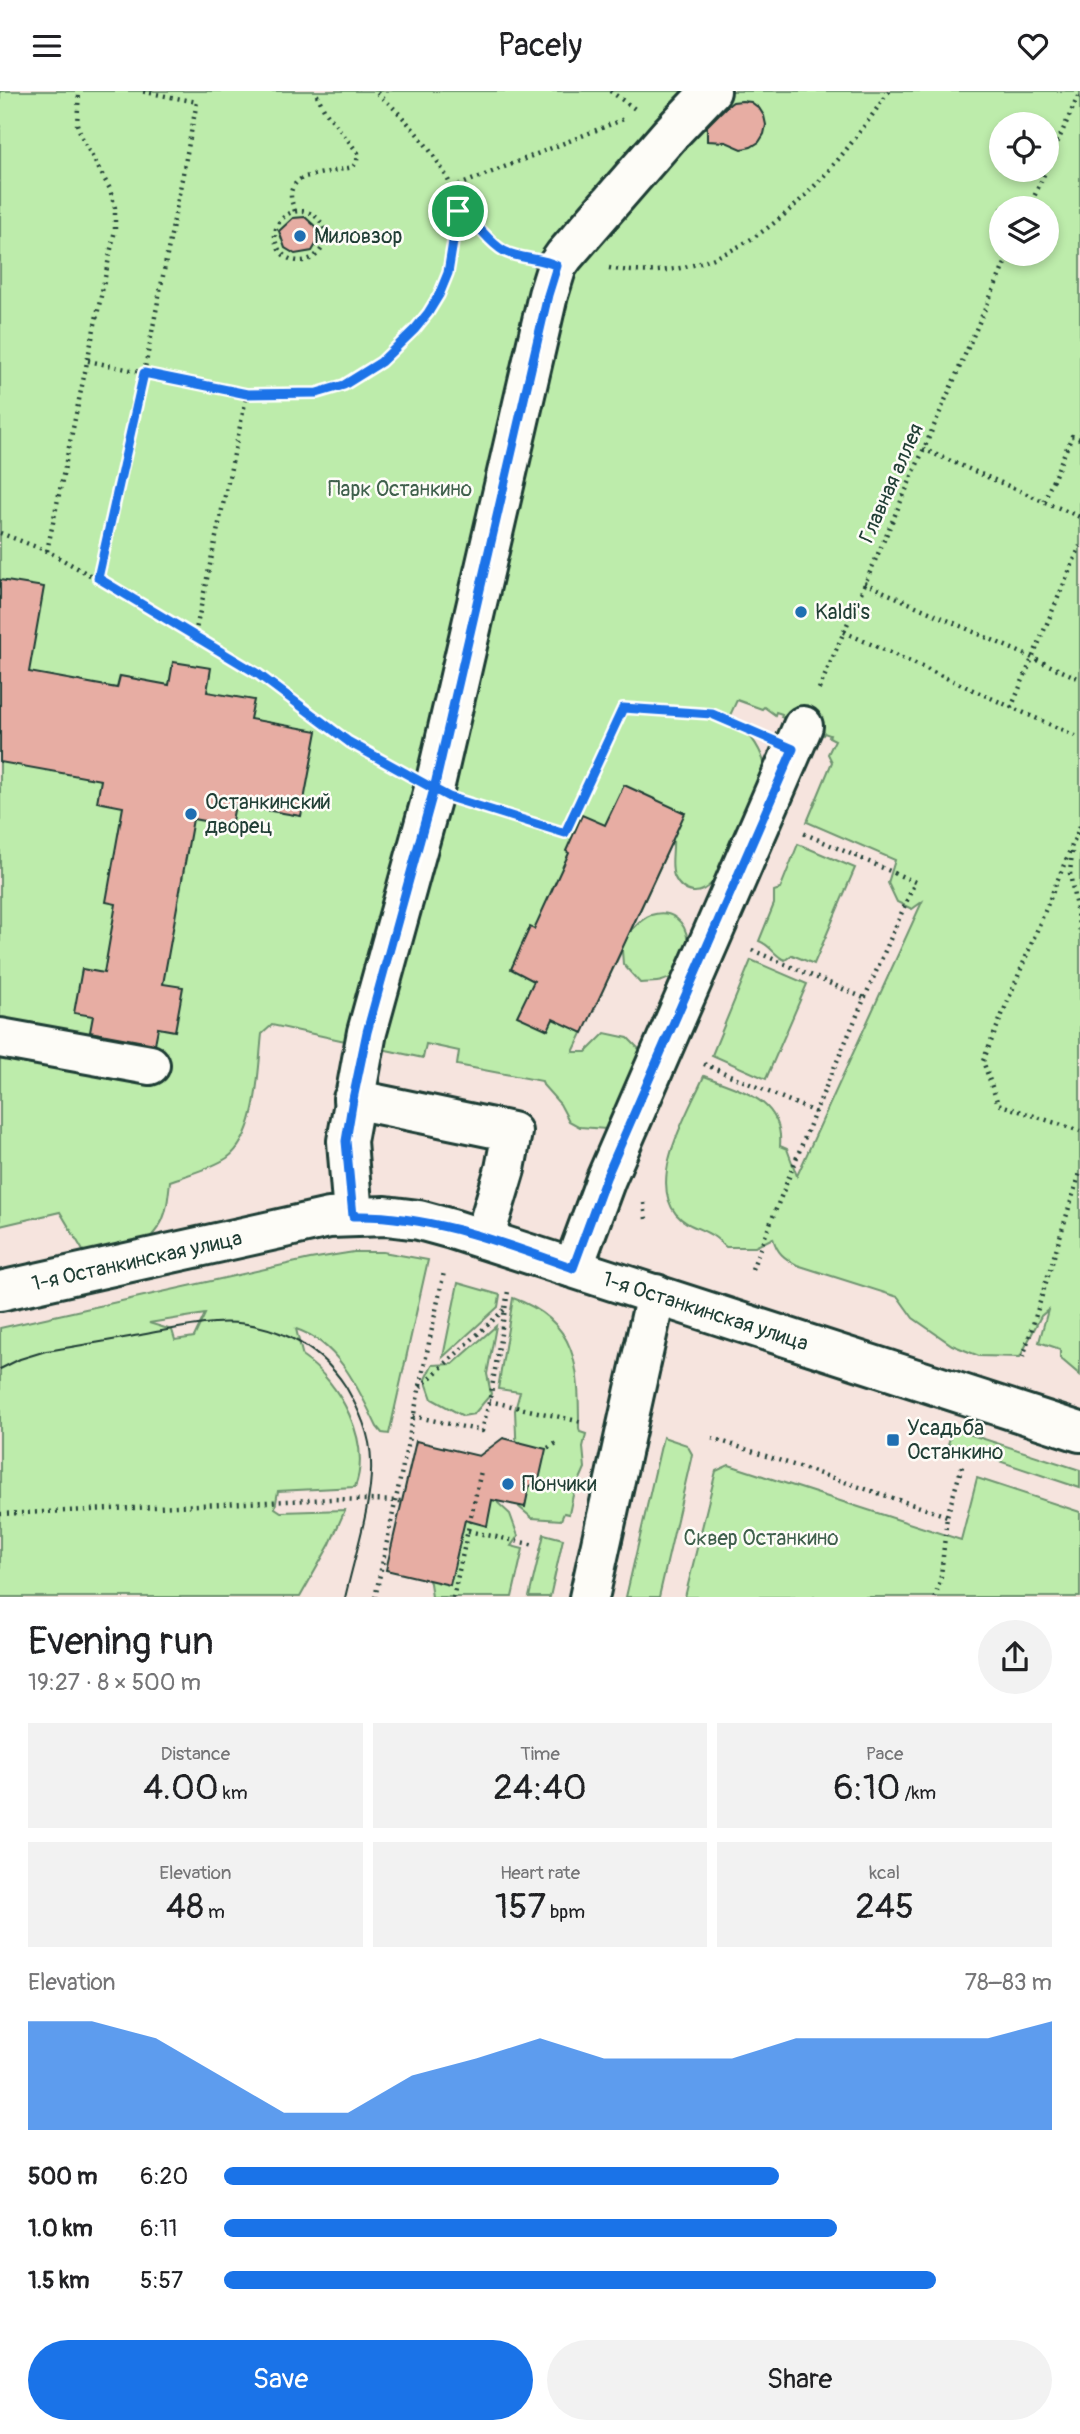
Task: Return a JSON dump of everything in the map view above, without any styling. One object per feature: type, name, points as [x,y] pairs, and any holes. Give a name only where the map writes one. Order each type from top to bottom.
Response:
[{"type":"street","points":[[353,1216],[346,1141],[367,1032],[434,789],[548,295],[561,261],[710,91]]},
{"type":"street","points":[[573,1268],[606,1178],[798,738]]},
{"type":"street","points":[[0,1038],[150,1065]]},
{"type":"street","points":[[353,1099],[512,1132],[505,1169],[484,1239]]},
{"type":"street","name":"1-я Останкинская улица","points":[[0,1291],[306,1222],[353,1216],[419,1220],[1080,1432]]},
{"type":"street","points":[[589,1597],[656,1294]]},
{"type":"path","points":[[47,551],[115,230],[115,208],[110,189],[77,124],[79,91]]},
{"type":"path","points":[[98,578],[144,373],[197,102],[166,93],[140,91]]},
{"type":"path","points":[[295,211],[290,188],[296,181],[353,167],[357,161],[358,153],[325,111],[315,91]]},
{"type":"path","points":[[88,361],[247,394],[317,393],[344,385],[381,362],[415,329],[439,295],[448,273],[458,211],[452,188],[415,129],[400,112],[374,91]]},
{"type":"path","points":[[458,211],[473,220],[505,251],[542,259],[644,272],[701,264],[728,253],[753,238],[803,198],[852,143],[889,91]]},
{"type":"path","points":[[1059,140],[1080,92]]},
{"type":"path","points":[[452,188],[641,113]]},
{"type":"path","points":[[295,211],[306,211],[314,215],[320,220],[325,235],[321,250],[316,256],[301,262],[293,261],[280,252],[274,237],[278,222],[295,211]]},
{"type":"path","name":"Главная аллея","points":[[798,738],[1004,266]]},
{"type":"path","points":[[195,634],[247,394]]},
{"type":"path","points":[[1044,501],[1072,436],[1080,439]]},
{"type":"path","points":[[923,449],[1080,517]]},
{"type":"path","points":[[0,533],[47,551],[195,634],[258,674],[349,742],[449,797],[565,833],[623,708],[712,714],[798,738]]},
{"type":"path","points":[[1011,708],[1080,546]]},
{"type":"path","points":[[864,583],[1080,679]]},
{"type":"path","points":[[844,632],[1080,738]]},
{"type":"path","points":[[1080,826],[983,1061],[998,1104],[1080,1131]]},
{"type":"path","points":[[752,1269],[864,997],[915,882],[796,830]]},
{"type":"path","points":[[1072,845],[1070,873],[1080,931]]},
{"type":"path","points":[[746,948],[864,997]]},
{"type":"path","points":[[699,1062],[816,1112]]},
{"type":"path","points":[[1023,1357],[1080,1173]]},
{"type":"path","points":[[375,1597],[444,1272]]},
{"type":"path","points":[[413,1416],[482,1431],[508,1290]]},
{"type":"path","points":[[419,1387],[505,1310]]},
{"type":"path","points":[[489,1401],[582,1422]]},
{"type":"path","points":[[712,1438],[947,1516]]},
{"type":"path","points":[[548,1448],[560,1441]]},
{"type":"path","points":[[935,1597],[941,1576],[947,1516],[964,1463]]},
{"type":"path","points":[[453,1597],[481,1472]]},
{"type":"path","points":[[0,1514],[319,1500],[402,1501]]},
{"type":"path","points":[[468,1531],[535,1545]]},
{"type":"green space","name":"Парк Останкино","points":[[0,91],[1080,91],[1080,1375],[1060,1358],[1060,1349],[1039,1342],[1048,1310],[1041,1316],[1020,1357],[979,1356],[952,1345],[913,1318],[898,1297],[797,1265],[779,1251],[773,1238],[755,1247],[726,1247],[713,1236],[680,1218],[668,1199],[668,1164],[681,1126],[704,1076],[744,1092],[767,1107],[775,1117],[780,1146],[787,1149],[797,1176],[922,902],[912,909],[897,902],[888,883],[895,860],[807,822],[832,762],[828,754],[835,740],[829,737],[830,735],[823,735],[781,717],[782,714],[776,712],[775,715],[764,707],[762,709],[737,700],[726,724],[737,725],[752,738],[765,767],[738,840],[717,877],[705,889],[693,892],[682,887],[674,876],[673,839],[630,932],[651,915],[665,914],[676,918],[688,939],[683,965],[675,975],[662,981],[640,983],[623,964],[622,950],[573,1052],[586,1052],[605,1033],[628,1038],[643,1053],[635,1106],[606,1129],[580,1127],[569,1121],[542,1081],[457,1065],[459,1051],[426,1044],[423,1058],[272,1025],[262,1034],[255,1101],[245,1134],[237,1148],[214,1165],[170,1181],[163,1220],[138,1251],[85,1254],[60,1212],[0,1226]]},
{"type":"green space","points":[[798,844],[855,868],[814,964],[792,955],[785,960],[759,941],[774,904],[774,891],[780,889]]},
{"type":"green space","points":[[751,960],[807,984],[766,1079],[712,1055]]},
{"type":"green space","points":[[354,1252],[383,1252],[428,1260],[389,1434],[382,1433],[377,1427],[355,1383],[336,1356],[311,1336],[296,1329],[303,1357],[317,1368],[340,1397],[356,1433],[359,1451],[355,1487],[278,1491],[275,1508],[281,1512],[345,1510],[330,1544],[300,1597],[0,1597],[0,1328],[310,1259]],"holes":[[[205,1314],[194,1337],[175,1340],[172,1330],[149,1323]]]},
{"type":"green space","points":[[458,1283],[500,1295],[498,1307],[443,1357]]},
{"type":"green space","points":[[513,1298],[551,1319],[562,1333],[575,1366],[579,1428],[580,1432],[586,1434],[583,1447],[585,1468],[573,1495],[569,1514],[564,1513],[561,1520],[532,1518],[519,1507],[515,1410],[520,1392],[498,1389]]},
{"type":"green space","points":[[496,1326],[487,1374],[491,1394],[474,1414],[463,1416],[432,1399],[425,1379],[432,1365],[453,1364]]},
{"type":"green space","points":[[953,1429],[1080,1470],[1080,1488],[948,1444]]},
{"type":"green space","points":[[663,1437],[687,1445],[692,1454],[691,1459],[659,1597],[626,1597]]},
{"type":"green space","name":"Сквер Останкино","points":[[729,1465],[961,1540],[977,1478],[1080,1512],[1080,1597],[685,1597],[716,1471]]},
{"type":"green space","points":[[491,1483],[498,1503],[510,1514],[518,1536],[511,1546],[523,1549],[512,1597],[432,1597],[430,1583],[418,1557]]},
{"type":"green space","points":[[544,1534],[563,1539],[550,1597],[529,1597]]},
{"type":"building","points":[[733,102],[751,102],[764,116],[766,125],[759,142],[742,149],[726,142],[707,141],[707,126]]},
{"type":"building","name":"Миловзор","points":[[305,217],[318,229],[318,241],[312,251],[295,254],[285,248],[279,231],[293,218]]},
{"type":"building","name":"Останкинский дворец","points":[[0,580],[44,587],[29,672],[117,688],[120,676],[169,685],[173,662],[211,668],[207,692],[254,700],[250,719],[317,731],[301,816],[235,805],[231,826],[193,819],[163,984],[183,987],[175,1031],[158,1028],[155,1044],[90,1032],[93,1016],[74,1013],[82,969],[104,973],[116,904],[106,902],[123,807],[97,802],[101,780],[0,762]]},
{"type":"building","points":[[624,785],[685,813],[583,1033],[553,1019],[548,1030],[517,1016],[534,981],[511,969],[530,927],[534,929],[569,853],[566,851],[582,815],[605,825]]},
{"type":"building","points":[[503,1438],[546,1449],[539,1480],[529,1487],[525,1507],[492,1500],[487,1526],[465,1520],[450,1585],[386,1570],[416,1441],[479,1456]]},
{"type":"tram line","points":[[0,1369],[46,1351],[214,1323],[253,1325],[289,1337],[306,1346],[334,1371],[346,1387],[360,1414],[369,1442],[369,1494],[345,1597]]},
{"type":"place","name":"Миловзор","points":[[300,236]]},
{"type":"place","name":"Kaldi's","points":[[801,612]]},
{"type":"place","name":"Останкинский дворец","points":[[191,814]]},
{"type":"place","name":"Усадьба Останкино","points":[[893,1440]]},
{"type":"place","name":"Пончики","points":[[508,1484]]},
{"type":"route","points":[[458,211],[448,273],[428,313],[381,362],[344,385],[317,393],[247,394],[144,373],[98,578],[227,653],[349,742],[434,789],[367,1032],[353,1099],[346,1141],[353,1216],[419,1220],[517,1248],[573,1268],[606,1178],[793,749],[712,714],[623,708],[565,833],[449,797],[434,789],[548,295],[557,266],[542,259],[505,251],[473,220],[458,211]]}]
